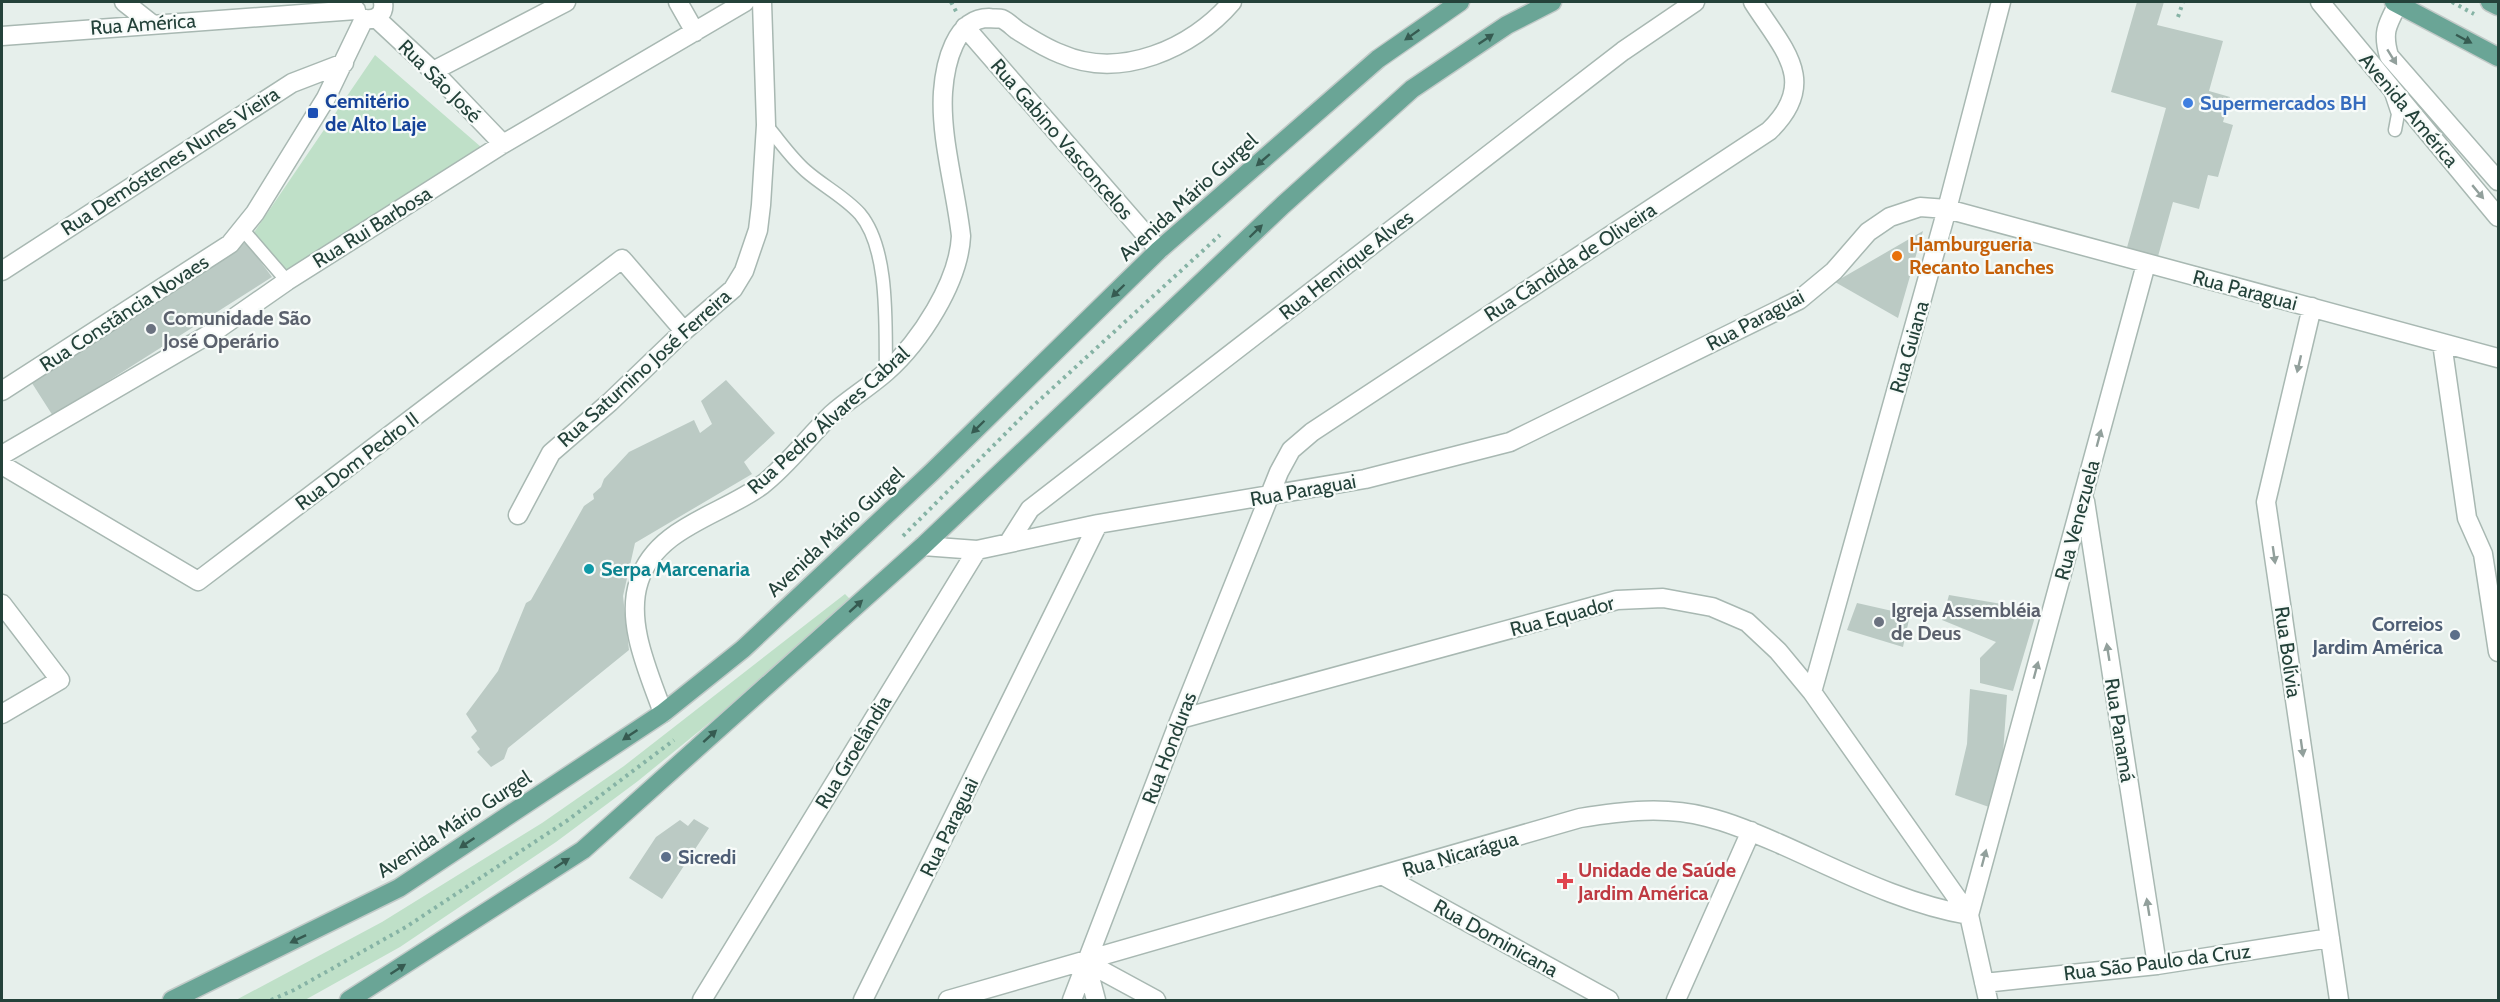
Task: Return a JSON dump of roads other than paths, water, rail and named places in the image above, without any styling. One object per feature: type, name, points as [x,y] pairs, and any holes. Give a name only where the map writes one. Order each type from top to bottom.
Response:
[{"type":"main road","name":"Avenida Mário Gurgel","points":[[172,1000],[399,888],[663,713],[760,633],[932,472],[1159,250],[1378,59],[1460,2]]},
{"type":"main road","points":[[349,1000],[583,850],[923,546],[1283,205],[1412,89],[1507,25],[1552,2]]},
{"type":"main road","points":[[2490,2],[2499,6]]},
{"type":"main road","points":[[2396,3],[2499,57]]},
{"type":"street","points":[[124,2],[152,24]]},
{"type":"street","points":[[433,71],[566,2]]},
{"type":"street","points":[[678,2],[695,32]]},
{"type":"street","name":"Rua Rui Barbosa","points":[[2,455],[182,351],[503,144],[745,2]]},
{"type":"street","name":"Rua Saturnino José Ferreira","points":[[518,514],[551,453],[733,289],[744,271],[752,252],[761,205],[766,125],[762,2]]},
{"type":"street","points":[[961,20],[1002,19],[1055,52],[1081,62],[1102,65],[1147,58],[1182,41],[1232,2]]},
{"type":"street","name":"Rua Henrique Alves","points":[[1009,542],[1030,509],[1614,58],[1695,2]]},
{"type":"street","name":"Rua Cândida de Oliveira","points":[[1269,496],[1291,450],[1312,432],[1768,131],[1783,117],[1793,100],[1795,80],[1790,60],[1753,2]]},
{"type":"street","name":"Rua Guiana","points":[[1812,692],[1947,209],[2001,2]]},
{"type":"street","name":"Avenida América","points":[[2320,2],[2499,217]]},
{"type":"street","name":"Avenida América","points":[[2396,3],[2384,40],[2389,56],[2499,182]]},
{"type":"street","name":"Rua América","points":[[2,36],[372,8]]},
{"type":"street","name":"Rua São José","points":[[372,8],[503,144]]},
{"type":"street","name":"Rua Constância Novaes","points":[[2,391],[230,244],[243,230],[326,98],[372,8]]},
{"type":"street","name":"Rua Gabino Vasconcelos","points":[[961,20],[1159,250]]},
{"type":"street","name":"Rua Pedro Álvares Cabral","points":[[663,713],[644,660],[635,612],[637,589],[644,567],[654,554],[683,530],[762,485],[835,412],[885,372],[911,347],[928,322],[952,278],[960,255],[961,236],[943,117],[943,92],[951,52],[961,20]]},
{"type":"street","name":"Rua Demóstenes Nunes Vieira","points":[[2,271],[292,83],[344,63]]},
{"type":"street","name":"Rua Paraguai","points":[[977,550],[1098,524],[1365,479],[1510,442],[1799,300],[1834,271],[1868,232],[1890,217],[1920,207],[1947,209],[2499,358]]},
{"type":"street","name":"Rua Dom Pedro II","points":[[2,465],[198,581],[622,259],[684,331]]},
{"type":"street","name":"Rua Venezuela","points":[[1969,915],[2084,495],[2141,260]]},
{"type":"street","name":"Rua Bolívia","points":[[2312,308],[2266,502],[2339,1000]]},
{"type":"street","points":[[2442,343],[2467,518],[2483,554],[2499,652]]},
{"type":"street","name":"Rua Panamá","points":[[2084,495],[2157,965]]},
{"type":"street","name":"Rua Honduras","points":[[1072,1000],[1269,496]]},
{"type":"street","name":"Rua Paraguai","points":[[863,1000],[1098,524]]},
{"type":"street","points":[[923,546],[977,550]]},
{"type":"street","name":"Rua Groelândia","points":[[702,1000],[977,550]]},
{"type":"street","points":[[2483,554],[2499,573]]},
{"type":"street","name":"Rua Equador","points":[[1180,719],[1617,600],[1663,598],[1712,607],[1747,622],[1778,651],[1812,692],[1969,915],[1986,992]]},
{"type":"street","points":[[2,604],[60,680],[2,714]]},
{"type":"street","name":"Rua Nicarágua","points":[[948,1000],[1580,818],[1628,810],[1667,811],[1707,817],[1751,831],[1934,909],[1969,915]]},
{"type":"street","points":[[1676,1000],[1751,831]]},
{"type":"street","name":"Rua Dominicana","points":[[1384,876],[1609,1000]]},
{"type":"street","name":"Rua São Paulo da Cruz","points":[[1986,992],[2330,938]]},
{"type":"street","points":[[1086,962],[1096,1000]]},
{"type":"street","points":[[1086,962],[1156,1000]]},
{"type":"lane","points":[[2385,81],[2394,97],[2398,114],[2396,130]]},
{"type":"lane","points":[[766,125],[804,170],[860,215],[869,230],[877,249],[881,277],[885,372]]},
{"type":"lane","points":[[243,230],[286,282]]},
{"type":"place","name":"Supermercados BH","points":[[2188,103]]},
{"type":"place","name":"Cemitério de Alto Laje","points":[[313,113]]},
{"type":"place","name":"Hamburgueria Recanto Lanches","points":[[1897,256]]},
{"type":"place","name":"Comunidade São José Operário","points":[[151,329]]},
{"type":"place","name":"Serpa Marcenaria","points":[[589,569]]},
{"type":"place","name":"Igreja Assembléia de Deus","points":[[1879,622]]},
{"type":"place","name":"Correios Jardim América","points":[[2455,635]]},
{"type":"place","name":"Sicredi","points":[[666,857]]},
{"type":"place","name":"Unidade de Saúde Jardim América","points":[[1565,881]]}]
